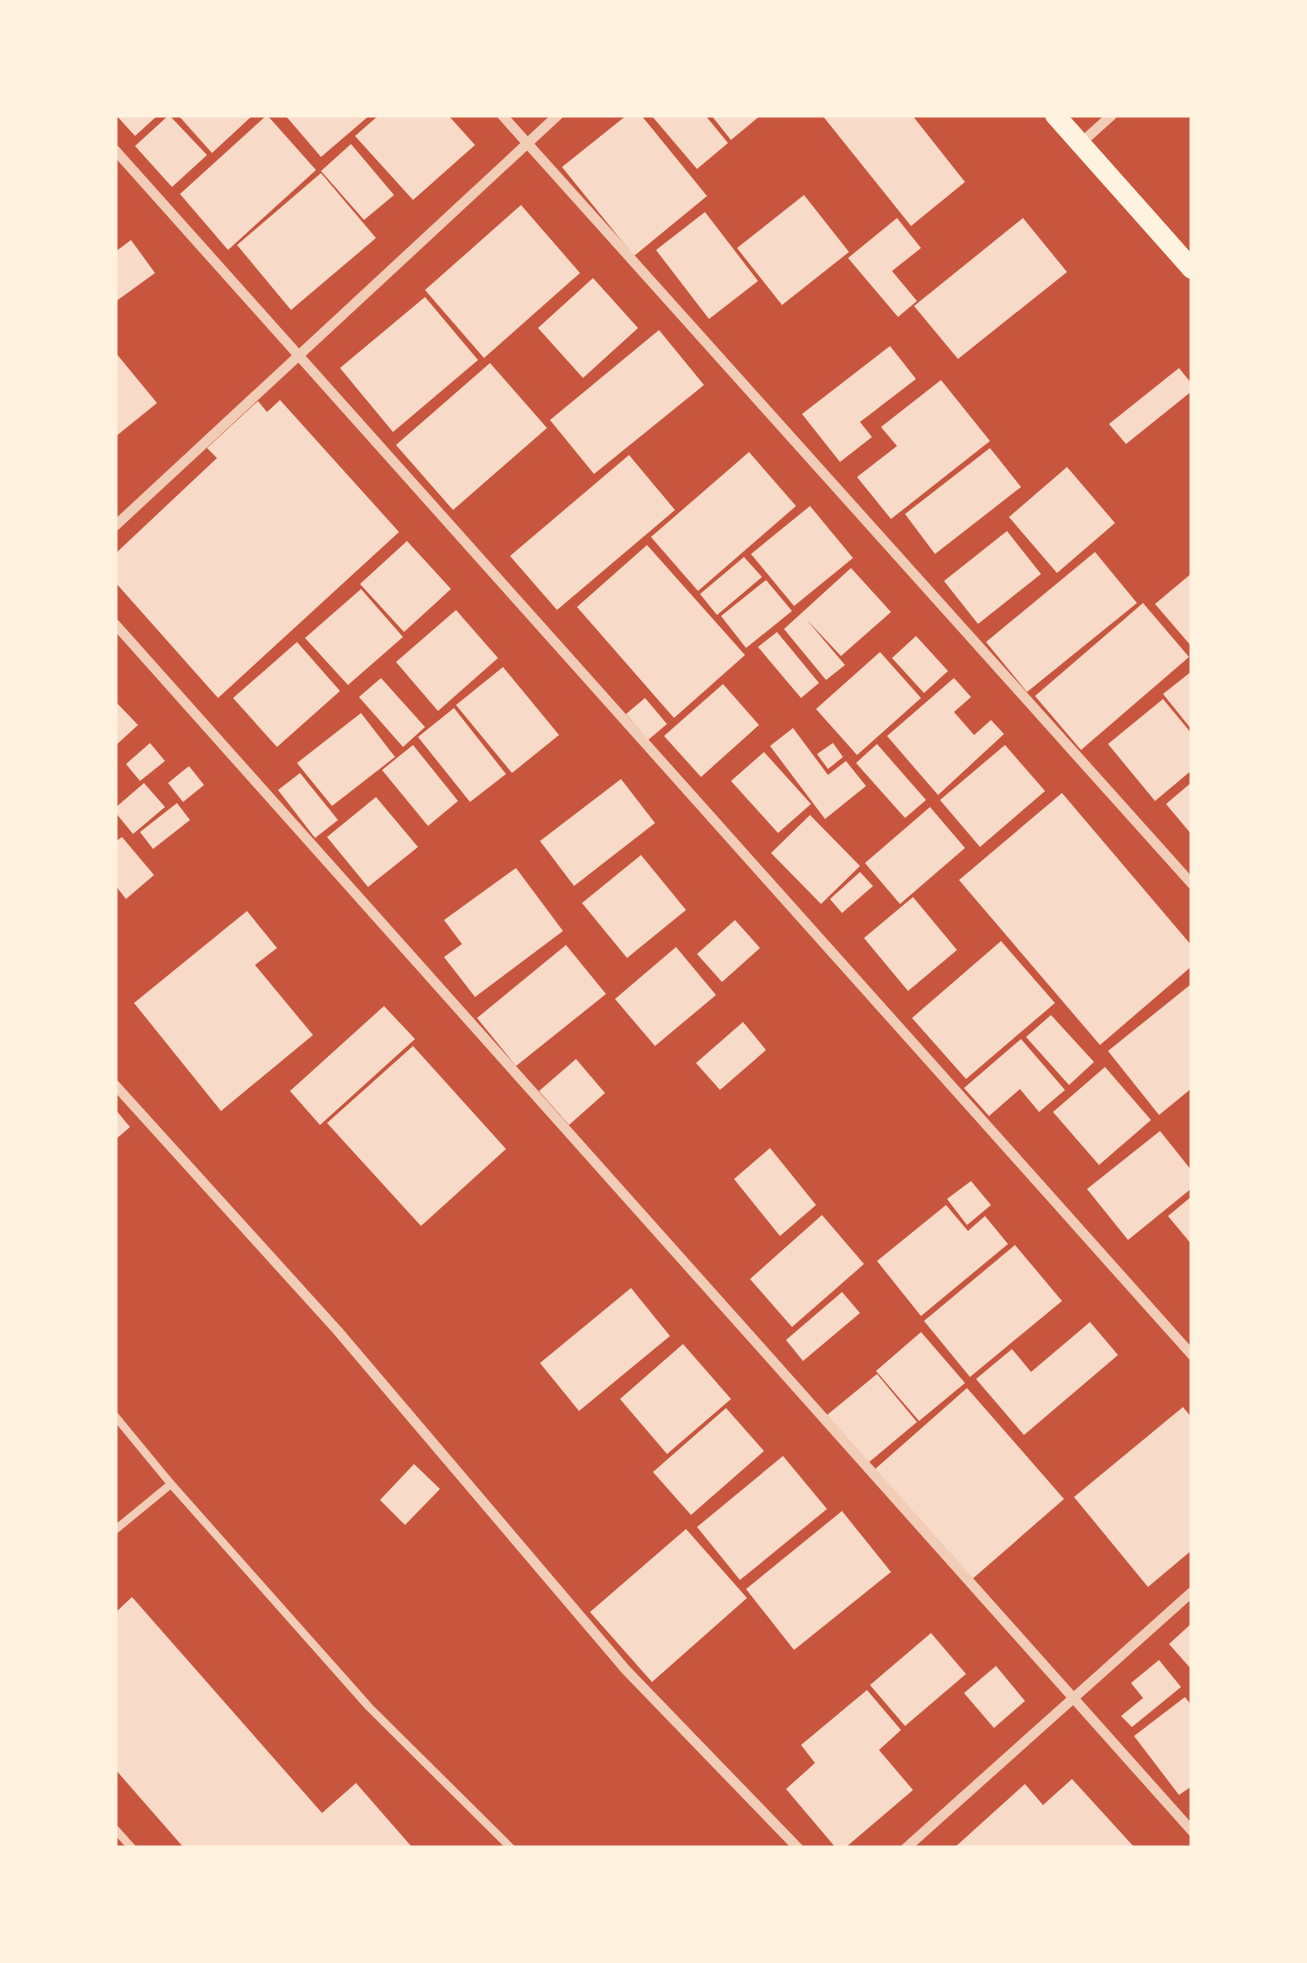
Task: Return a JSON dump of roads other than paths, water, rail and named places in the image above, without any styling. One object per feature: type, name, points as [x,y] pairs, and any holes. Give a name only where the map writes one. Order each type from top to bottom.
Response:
[{"type":"main road","points":[[1055,115],[1192,268]]},
{"type":"street","points":[[502,115],[1192,884]]},
{"type":"street","points":[[115,526],[558,115]]},
{"type":"street","points":[[1081,143],[1112,115]]},
{"type":"street","points":[[115,150],[1192,1355]]},
{"type":"street","points":[[115,624],[1192,1831]]},
{"type":"street","points":[[115,1084],[337,1330],[626,1670],[798,1848]]},
{"type":"street","points":[[906,1848],[1192,1592]]},
{"type":"lane","points":[[115,1416],[369,1707],[511,1848]]},
{"type":"lane","points":[[115,1530],[171,1484]]},
{"type":"lane","points":[[115,1829],[132,1848]]}]
